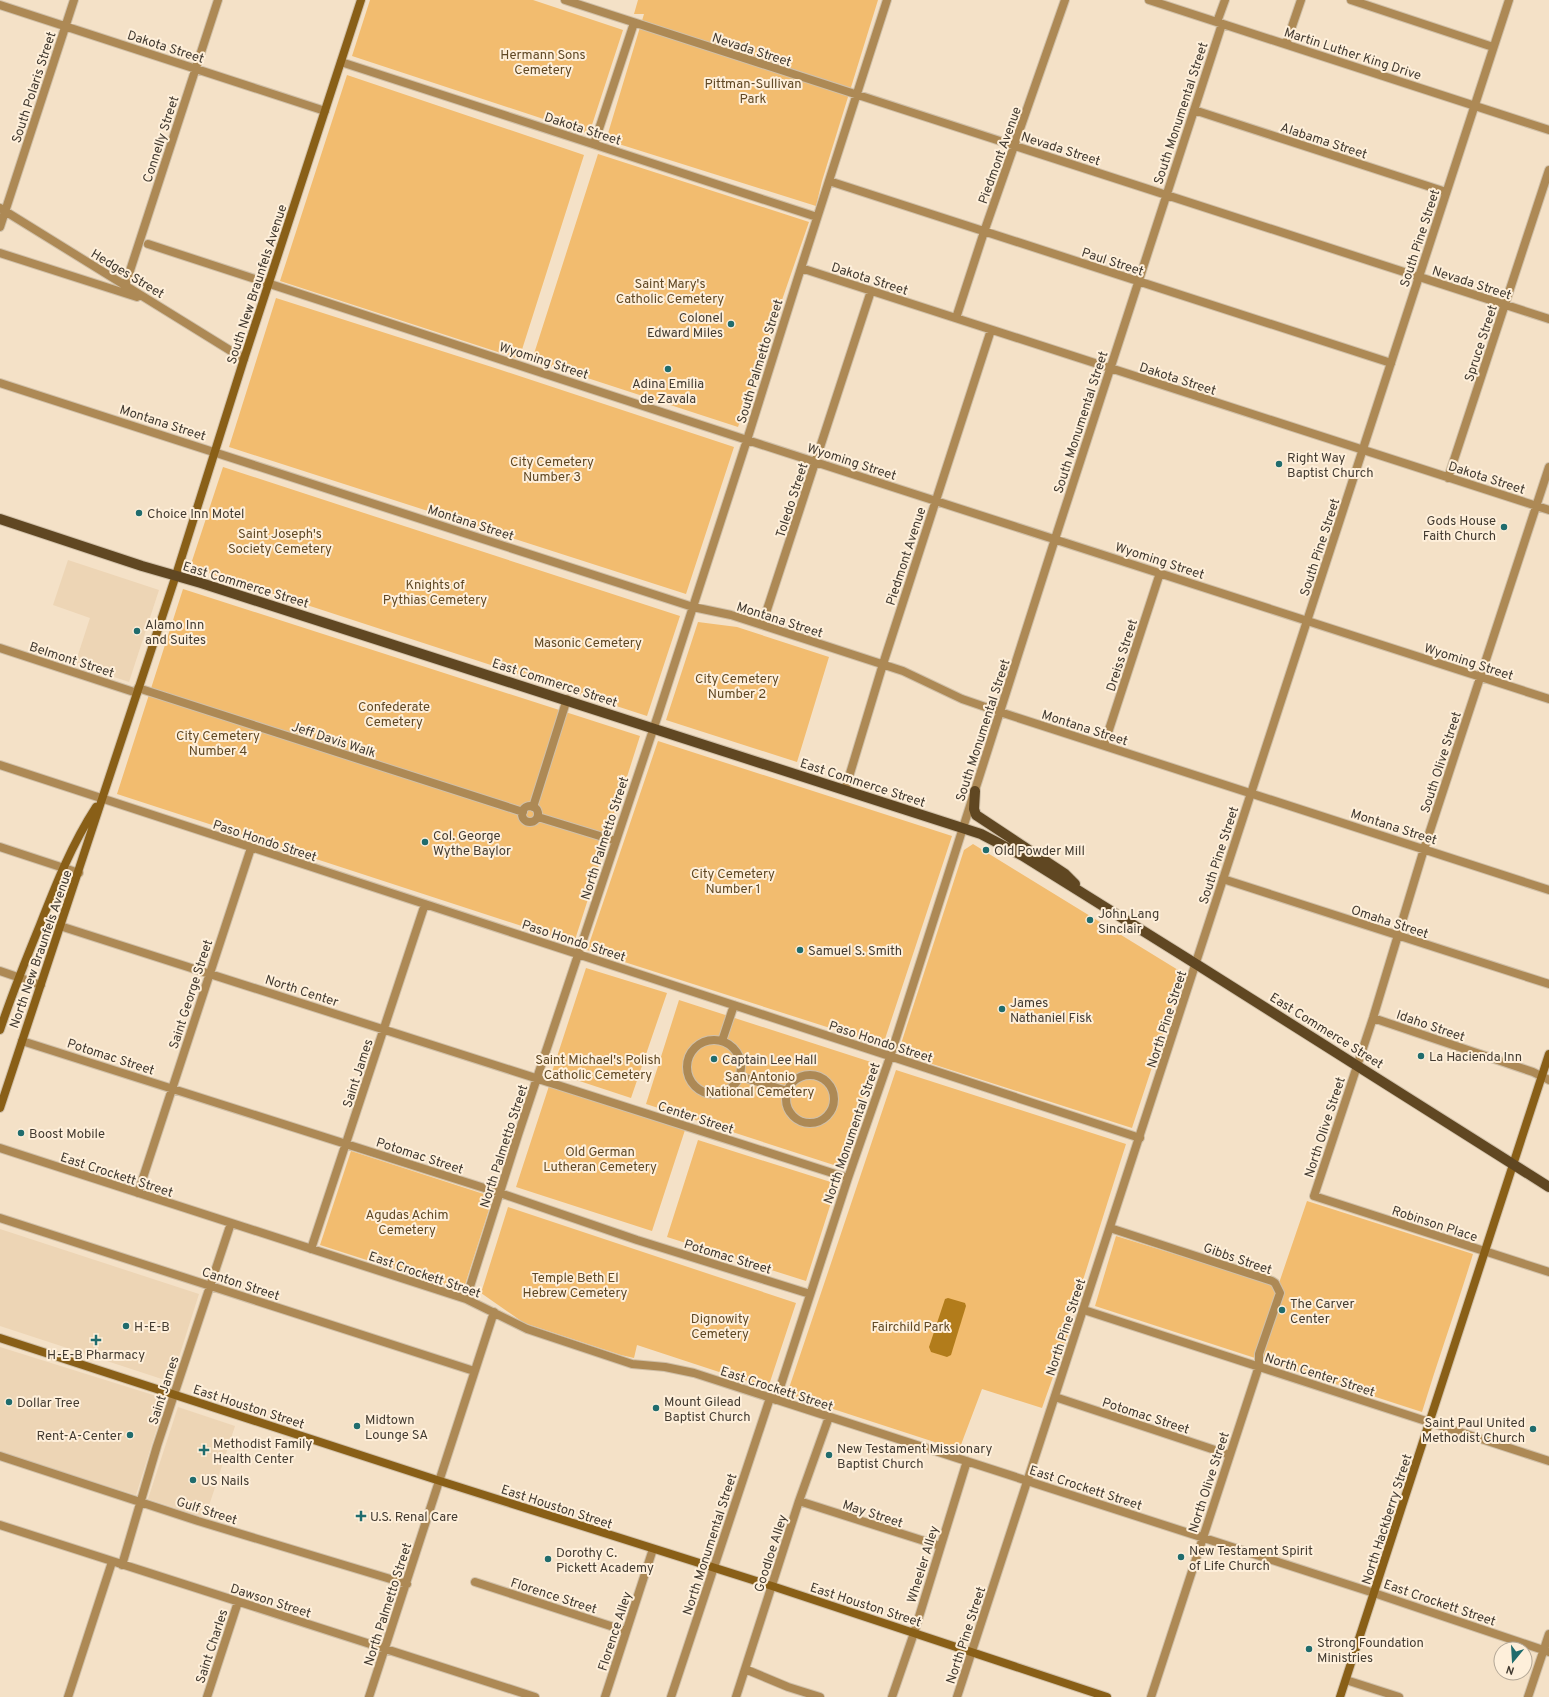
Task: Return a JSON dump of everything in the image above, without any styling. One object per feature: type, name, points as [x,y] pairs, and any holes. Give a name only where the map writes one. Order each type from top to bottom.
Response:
[{"type":"main road","name":"South New Braunfels Avenue","points":[[176,575],[216,452],[244,359],[361,0]]},
{"type":"main road","name":"East Commerce Street","points":[[0,519],[142,566],[176,575],[981,834],[1001,844],[1089,897],[1549,1187]]},
{"type":"main road","name":"North New Braunfels Avenue","points":[[0,1108],[79,873],[102,798],[176,575]]},
{"type":"main road","name":"East Commerce Street","points":[[975,791],[974,809],[976,815],[1065,874],[1089,897]]},
{"type":"main road","name":"North New Braunfels Avenue","points":[[0,1030],[18,977],[63,868],[80,833],[102,798]]},
{"type":"main road","name":"North Hackberry Street","points":[[1340,1697],[1513,1165],[1545,1078],[1549,1054]]},
{"type":"main road","name":"East Houston Street","points":[[0,1338],[440,1481],[772,1586],[1107,1697]]},
{"type":"street","name":"South Polaris Street","points":[[0,227],[3,210],[74,0]]},
{"type":"street","name":"Connelly Street","points":[[125,286],[218,0]]},
{"type":"street","name":"Nevada Street","points":[[565,0],[1549,320]]},
{"type":"street","name":"South Palmetto Street","points":[[653,728],[747,440],[887,0]]},
{"type":"street","name":"Piedmont Avenue","points":[[956,318],[984,232],[1065,0]]},
{"type":"street","name":"Martin Luther King Drive","points":[[1150,0],[1549,130]]},
{"type":"street","name":"South Monumental Street","points":[[963,827],[1194,110],[1220,23],[1224,0]]},
{"type":"street","points":[[1286,44],[1301,0]]},
{"type":"street","points":[[1351,0],[1493,47]]},
{"type":"street","name":"South Pine Street","points":[[1196,964],[1508,0]]},
{"type":"street","name":"Dakota Street","points":[[0,5],[325,111]]},
{"type":"street","points":[[594,144],[634,23]]},
{"type":"street","name":"Dakota Street","points":[[341,62],[817,217]]},
{"type":"street","name":"Alabama Street","points":[[1194,110],[1446,192]]},
{"type":"street","name":"Spruce Street","points":[[1448,478],[1549,170]]},
{"type":"street","name":"Paul Street","points":[[829,181],[1391,363]]},
{"type":"street","name":"Hedges Street","points":[[3,210],[244,359]]},
{"type":"street","name":"Wyoming Street","points":[[148,244],[747,440],[1549,699]]},
{"type":"street","points":[[0,253],[151,301]]},
{"type":"street","name":"Dakota Street","points":[[801,268],[1549,510]]},
{"type":"street","name":"Toledo Street","points":[[762,625],[871,291]]},
{"type":"street","name":"Piedmont Avenue","points":[[845,790],[883,664],[991,330]]},
{"type":"street","name":"Montana Street","points":[[0,383],[693,607],[731,615],[883,664],[903,671],[962,699],[1000,712],[1549,890]]},
{"type":"street","name":"South Olive Street","points":[[1357,1065],[1373,1018],[1424,849],[1549,467]]},
{"type":"street","name":"Dreiss Street","points":[[1104,745],[1160,573]]},
{"type":"street","name":"Belmont Street","points":[[0,648],[138,690]]},
{"type":"street","name":"Jeff Davis Walk","points":[[138,690],[523,812]]},
{"type":"street","points":[[533,807],[567,700]]},
{"type":"street","name":"North Palmetto Street","points":[[466,1299],[537,1078],[653,728]]},
{"type":"street","name":"Paso Hondo Street","points":[[0,765],[1140,1138]]},
{"type":"street","points":[[533,807],[526,808],[523,812],[524,819],[528,822],[533,822],[538,817]]},
{"type":"street","points":[[533,807],[537,811],[538,817]]},
{"type":"street","points":[[538,817],[616,841]]},
{"type":"street","name":"North Monumental Street","points":[[671,1697],[713,1568],[810,1294],[890,1057],[963,827]]},
{"type":"street","points":[[0,847],[79,873]]},
{"type":"street","name":"Saint George Street","points":[[138,1193],[251,848]]},
{"type":"street","name":"Omaha Street","points":[[1223,879],[1549,984]]},
{"type":"street","name":"Saint James","points":[[312,1249],[425,904]]},
{"type":"street","name":"North Center","points":[[60,926],[537,1078]]},
{"type":"street","name":"North Pine Street","points":[[957,1697],[1196,964]]},
{"type":"street","points":[[0,971],[41,984]]},
{"type":"street","points":[[722,1041],[734,1005]]},
{"type":"street","name":"Idaho Street","points":[[1373,1018],[1545,1078]]},
{"type":"street","name":"Potomac Street","points":[[22,1041],[500,1193],[630,1238],[810,1294]]},
{"type":"street","points":[[708,1041],[722,1041],[728,1044],[738,1055],[741,1069],[740,1076],[736,1084],[730,1090],[714,1095],[699,1090],[689,1080],[686,1066],[691,1052],[701,1043],[708,1041]]},
{"type":"street","name":"North Olive Street","points":[[1314,1196],[1357,1065]]},
{"type":"street","points":[[817,1075],[829,1083],[833,1090],[834,1105],[826,1118],[812,1124],[804,1122],[796,1119],[787,1107],[787,1092],[795,1079],[802,1076],[817,1075]]},
{"type":"street","points":[[740,1076],[787,1092]]},
{"type":"street","name":"Center Street","points":[[537,1078],[848,1178]]},
{"type":"street","name":"East Crockett Street","points":[[0,1148],[466,1299],[527,1329],[632,1364],[684,1371],[1374,1593],[1547,1651]]},
{"type":"street","name":"Robinson Place","points":[[1314,1196],[1549,1272]]},
{"type":"street","name":"Canton Street","points":[[0,1218],[474,1371]]},
{"type":"street","name":"Saint James","points":[[122,1565],[140,1501],[231,1223]]},
{"type":"street","name":"Gibbs Street","points":[[1110,1228],[1275,1283],[1280,1293],[1259,1354],[1259,1366]]},
{"type":"street","name":"North Center Street","points":[[1084,1310],[1549,1462]]},
{"type":"street","name":"North Palmetto Street","points":[[369,1697],[407,1584],[494,1312]]},
{"type":"street","name":"North Olive Street","points":[[1151,1697],[1259,1366]]},
{"type":"street","name":"Potomac Street","points":[[1055,1397],[1230,1455]]},
{"type":"street","name":"Goodloe Alley","points":[[736,1697],[799,1502],[829,1417]]},
{"type":"street","name":"Gulf Street","points":[[0,1456],[307,1555],[407,1584]]},
{"type":"street","name":"Wheeler Alley","points":[[892,1697],[914,1633],[967,1461]]},
{"type":"street","name":"May Street","points":[[799,1502],[940,1546]]},
{"type":"street","name":"Dawson Street","points":[[0,1525],[535,1697]]},
{"type":"street","name":"Florence Alley","points":[[605,1697],[653,1549]]},
{"type":"street","points":[[68,1697],[112,1562]]},
{"type":"street","name":"Florence Street","points":[[475,1582],[626,1631]]},
{"type":"street","name":"Saint Charles","points":[[207,1697],[238,1602]]},
{"type":"street","points":[[1528,1697],[1547,1651],[1549,1634]]},
{"type":"street","points":[[745,1669],[788,1687],[820,1697]]},
{"type":"street","points":[[1346,1680],[1399,1697]]},
{"type":"shaded area","points":[[68,560],[159,590],[129,682],[75,664],[90,618],[53,605]]},
{"type":"shaded area","points":[[0,1229],[199,1294],[171,1382],[0,1326]]},
{"type":"shaded area","points":[[948,1298],[965,1303],[966,1306],[951,1355],[947,1357],[931,1352],[929,1347],[945,1299]]},
{"type":"shaded area","points":[[0,1347],[166,1399],[136,1495],[0,1452]]},
{"type":"shaded area","points":[[178,1407],[235,1426],[205,1518],[148,1499]]},
{"type":"green space","name":"Hermann Sons Cemetery","points":[[370,0],[533,0],[623,30],[589,134],[352,56]]},
{"type":"green space","name":"Pittman-Sullivan Park","points":[[638,0],[878,0],[822,181],[816,206],[606,140],[644,14],[634,14]]},
{"type":"green space","points":[[347,75],[584,155],[519,359],[280,281]]},
{"type":"green space","name":"Saint Mary's Catholic Cemetery","points":[[598,154],[809,222],[738,427],[532,360]]},
{"type":"green space","name":"City Cemetery Number 3","points":[[276,298],[734,447],[686,594],[229,447]]},
{"type":"green space","points":[[223,467],[680,616],[647,716],[190,567]]},
{"type":"green space","points":[[183,589],[640,736],[574,943],[117,794]]},
{"type":"green space","name":"City Cemetery Number 2","points":[[698,622],[737,627],[829,657],[797,762],[666,720]]},
{"type":"green space","name":"City Cemetery Number 1","points":[[658,741],[952,836],[883,1045],[587,950]]},
{"type":"green space","points":[[973,844],[1183,973],[1132,1128],[898,1053],[964,850]]},
{"type":"green space","name":"Saint Michael's Polish Catholic Cemetery","points":[[586,968],[667,993],[631,1098],[552,1072]]},
{"type":"green space","name":"San Antonio National Cemetery","points":[[679,1000],[874,1063],[840,1167],[646,1104]]},
{"type":"green space","name":"Fairchild Park","points":[[896,1070],[1126,1144],[1078,1296],[1065,1306],[1068,1311],[1071,1326],[1042,1408],[982,1389],[959,1450],[787,1394]]},
{"type":"green space","name":"Old German Lutheran Cemetery","points":[[549,1086],[685,1130],[652,1231],[516,1187]]},
{"type":"green space","name":"Old German Lutheran Cemetery","points":[[698,1140],[837,1184],[806,1281],[667,1237]]},
{"type":"green space","name":"Agudas Achim Cemetery","points":[[351,1151],[493,1197],[463,1291],[320,1245]]},
{"type":"green space","name":"The Carver Center","points":[[1307,1201],[1473,1254],[1422,1412],[1095,1306],[1116,1236],[1278,1286]]},
{"type":"green space","points":[[508,1207],[796,1303],[768,1388],[637,1345],[634,1358],[524,1323],[481,1293]]},
{"type":"place","name":"Colonel Edward Miles","points":[[731,324]]},
{"type":"place","name":"Adina Emilia de Zavala","points":[[668,369]]},
{"type":"place","name":"Right Way Baptist Church","points":[[1279,464]]},
{"type":"place","name":"Choice Inn Motel","points":[[139,513]]},
{"type":"place","name":"Gods House Faith Church","points":[[1504,527]]},
{"type":"place","name":"Alamo Inn and Suites","points":[[137,631]]},
{"type":"place","name":"Col. George Wythe Baylor","points":[[425,842]]},
{"type":"place","name":"Old Powder Mill","points":[[986,850]]},
{"type":"place","name":"John Lang Sinclair","points":[[1090,920]]},
{"type":"place","name":"Samuel S. Smith","points":[[800,950]]},
{"type":"place","name":"James Nathaniel Fisk","points":[[1002,1009]]},
{"type":"place","name":"La Hacienda Inn","points":[[1421,1056]]},
{"type":"place","name":"Captain Lee Hall","points":[[714,1059]]},
{"type":"place","name":"Boost Mobile","points":[[21,1133]]},
{"type":"place","name":"The Carver Center","points":[[1282,1310]]},
{"type":"place","name":"H-E-B","points":[[126,1326]]},
{"type":"place","name":"H-E-B Pharmacy","points":[[96,1340]]},
{"type":"place","name":"Dollar Tree","points":[[9,1402]]},
{"type":"place","name":"Mount Gilead Baptist Church","points":[[656,1408]]},
{"type":"place","name":"Midtown Lounge SA","points":[[357,1426]]},
{"type":"place","name":"Saint Paul United Methodist Church","points":[[1533,1429]]},
{"type":"place","name":"Rent-A-Center","points":[[130,1435]]},
{"type":"place","name":"Methodist Family Health Center","points":[[204,1450]]},
{"type":"place","name":"New Testament Missionary Baptist Church","points":[[829,1455]]},
{"type":"place","name":"US Nails","points":[[193,1480]]},
{"type":"place","name":"U.S. Renal Care","points":[[361,1516]]},
{"type":"place","name":"New Testament Spirit of Life Church","points":[[1181,1557]]},
{"type":"place","name":"Dorothy C. Pickett Academy","points":[[548,1559]]},
{"type":"place","name":"Strong Foundation Ministries","points":[[1309,1649]]},
{"type":"park label","name":"Saint Joseph's Society Cemetery","points":[[280,540]]},
{"type":"park label","name":"Knights of Pythias Cemetery","points":[[435,592]]},
{"type":"park label","name":"Masonic Cemetery","points":[[588,642]]},
{"type":"park label","name":"Confederate Cemetery","points":[[394,714]]},
{"type":"park label","name":"City Cemetery Number 4","points":[[218,742]]},
{"type":"park label","name":"Temple Beth El Hebrew Cemetery","points":[[575,1284]]},
{"type":"park label","name":"Dignowity Cemetery","points":[[720,1326]]}]
